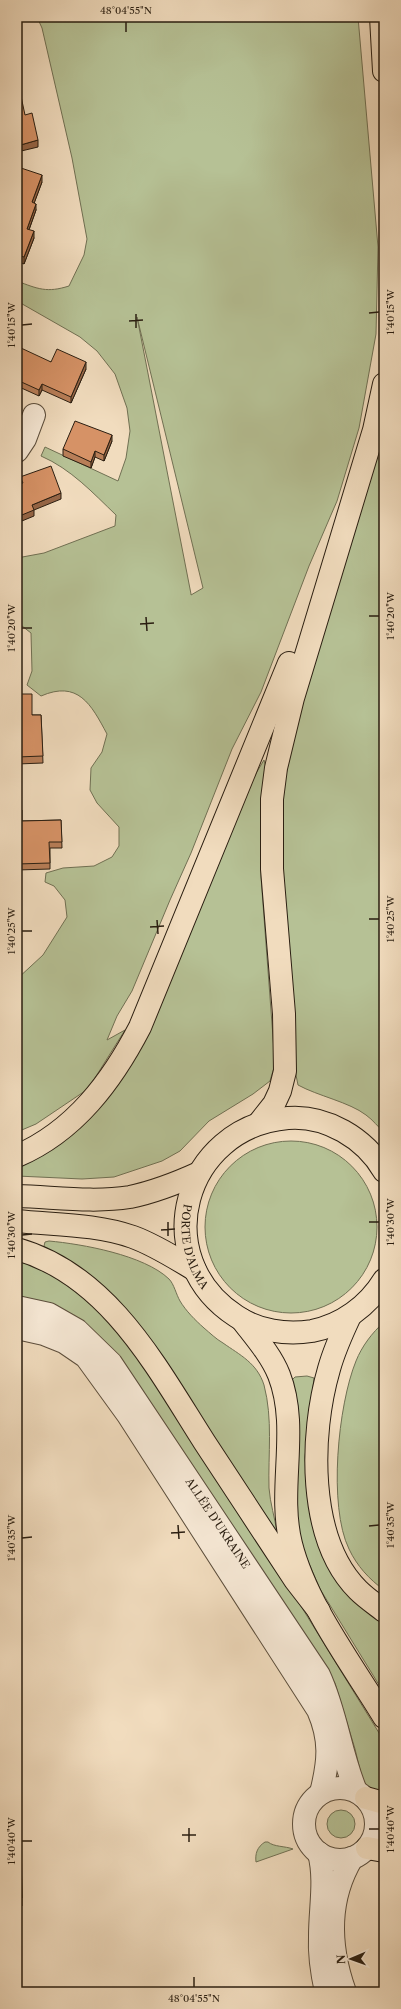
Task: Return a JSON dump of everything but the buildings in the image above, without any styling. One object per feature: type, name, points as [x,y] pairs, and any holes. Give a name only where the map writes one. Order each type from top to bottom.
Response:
[{"type":"highway","points":[[381,17],[384,71]]},
{"type":"highway","points":[[258,1123],[274,1104],[280,1091],[285,1071],[284,1014],[272,869],[272,799],[276,768],[292,698],[374,430],[384,384]]},
{"type":"highway","points":[[17,1156],[45,1142],[60,1131],[86,1107],[116,1069],[140,1027],[298,641],[332,564]]},
{"type":"highway","name":"PORTE D'ALMA","points":[[384,1170],[370,1151],[357,1140],[342,1130],[327,1124],[310,1119],[292,1118],[258,1123],[230,1138],[218,1148],[199,1173],[191,1192],[186,1211],[186,1231],[189,1251],[195,1270],[214,1299],[242,1320],[272,1331],[305,1332],[326,1327],[350,1316],[372,1297],[384,1280]]},
{"type":"highway","points":[[17,1196],[82,1199],[129,1197],[156,1191],[199,1173]]},
{"type":"highway","points":[[17,1221],[81,1226],[115,1232],[153,1245],[195,1270]]},
{"type":"highway","points":[[17,1249],[37,1255],[56,1264],[76,1278],[113,1311],[147,1354],[291,1574],[319,1611]]},
{"type":"highway","points":[[350,1316],[340,1336],[329,1370],[322,1400],[317,1481],[320,1508],[326,1531],[345,1573],[357,1589],[384,1611]]},
{"type":"highway","points":[[242,1320],[273,1363],[286,1396],[288,1430],[287,1518],[291,1542],[303,1580],[319,1611],[384,1717]]},
{"type":"street","points":[[17,451],[22,444],[34,415]]},
{"type":"street","name":"ALLÉE D'UKRAINE","points":[[17,1307],[49,1314],[77,1330],[111,1363],[319,1675],[329,1697],[346,1764],[369,1798],[376,1819],[368,1852],[339,1886],[333,1923],[334,1951],[345,1992]]},
{"type":"street","name":"ALLÉE D'UKRAINE","points":[[17,1328],[44,1334],[64,1342],[86,1357],[128,1415],[318,1710],[324,1724],[328,1747],[328,1764],[321,1793],[312,1801],[304,1818],[309,1843],[318,1853]]},
{"type":"street","points":[[321,1793],[339,1788],[369,1798]]},
{"type":"street","points":[[318,1853],[335,1859],[368,1852]]},
{"type":"street","points":[[318,1853],[322,1867],[323,1883],[320,1939],[326,1992]]},
{"type":"green space","points":[[37,17],[358,17],[378,247],[376,334],[359,428],[337,501],[309,566],[261,692],[232,749],[191,853],[132,991],[117,1016],[107,1040],[125,1030],[88,1089],[36,1124],[17,1132],[17,979],[43,955],[67,917],[65,900],[54,886],[45,882],[46,873],[63,868],[94,866],[112,857],[119,846],[119,827],[97,803],[90,790],[91,768],[102,752],[107,734],[95,713],[82,698],[74,693],[65,691],[54,692],[41,696],[27,685],[32,671],[31,633],[17,622],[17,558],[44,553],[115,526],[116,515],[99,498],[72,475],[52,461],[41,456],[45,447],[118,481],[126,458],[130,431],[127,408],[115,374],[97,351],[80,337],[17,301],[17,281],[48,290],[69,286],[84,255],[87,239],[72,158],[42,28]],"holes":[[[137,317],[203,588],[191,595]]]},
{"type":"green space","points":[[384,423],[384,1132],[369,1117],[359,1110],[298,1085],[295,1070],[282,851],[282,795],[295,730]]},
{"type":"green space","points":[[264,760],[268,776],[262,822],[261,877],[275,1064],[270,1081],[253,1094],[209,1121],[180,1151],[162,1161],[114,1177],[82,1179],[17,1176],[17,1165],[92,1116],[252,780]]},
{"type":"green space","points":[[283,1141],[299,1141],[316,1144],[332,1151],[346,1160],[358,1172],[367,1186],[374,1202],[377,1227],[376,1244],[371,1260],[358,1282],[346,1294],[332,1303],[316,1310],[299,1313],[283,1313],[266,1310],[250,1303],[236,1294],[224,1282],[215,1268],[208,1252],[205,1235],[205,1219],[208,1202],[215,1186],[224,1172],[236,1160],[250,1151],[266,1144]]},
{"type":"green space","points":[[49,1241],[112,1252],[144,1263],[158,1271],[171,1281],[180,1301],[194,1319],[215,1338],[247,1360],[257,1371],[264,1385],[267,1398],[270,1436],[269,1488],[277,1533],[176,1384],[46,1249],[44,1246],[45,1242]]},
{"type":"green space","points":[[17,1257],[59,1276],[121,1328],[275,1564],[384,1741],[384,1796],[372,1793],[363,1782],[355,1749],[335,1683],[118,1362],[17,1298]]},
{"type":"green space","points":[[384,1322],[384,1590],[364,1572],[349,1549],[343,1530],[339,1508],[337,1482],[340,1428],[350,1380],[361,1350],[371,1335]]},
{"type":"green space","points":[[307,1376],[314,1378],[305,1457],[309,1503],[384,1617],[384,1693],[320,1589],[305,1554],[296,1521],[290,1382],[295,1377]]},
{"type":"green space","points":[[341,1810],[347,1811],[351,1814],[354,1818],[354,1830],[351,1834],[347,1837],[341,1838],[335,1837],[331,1834],[328,1830],[327,1824],[328,1818],[331,1814],[335,1811]]},
{"type":"green space","points":[[265,1842],[276,1846],[293,1849],[256,1862],[257,1851]]}]
